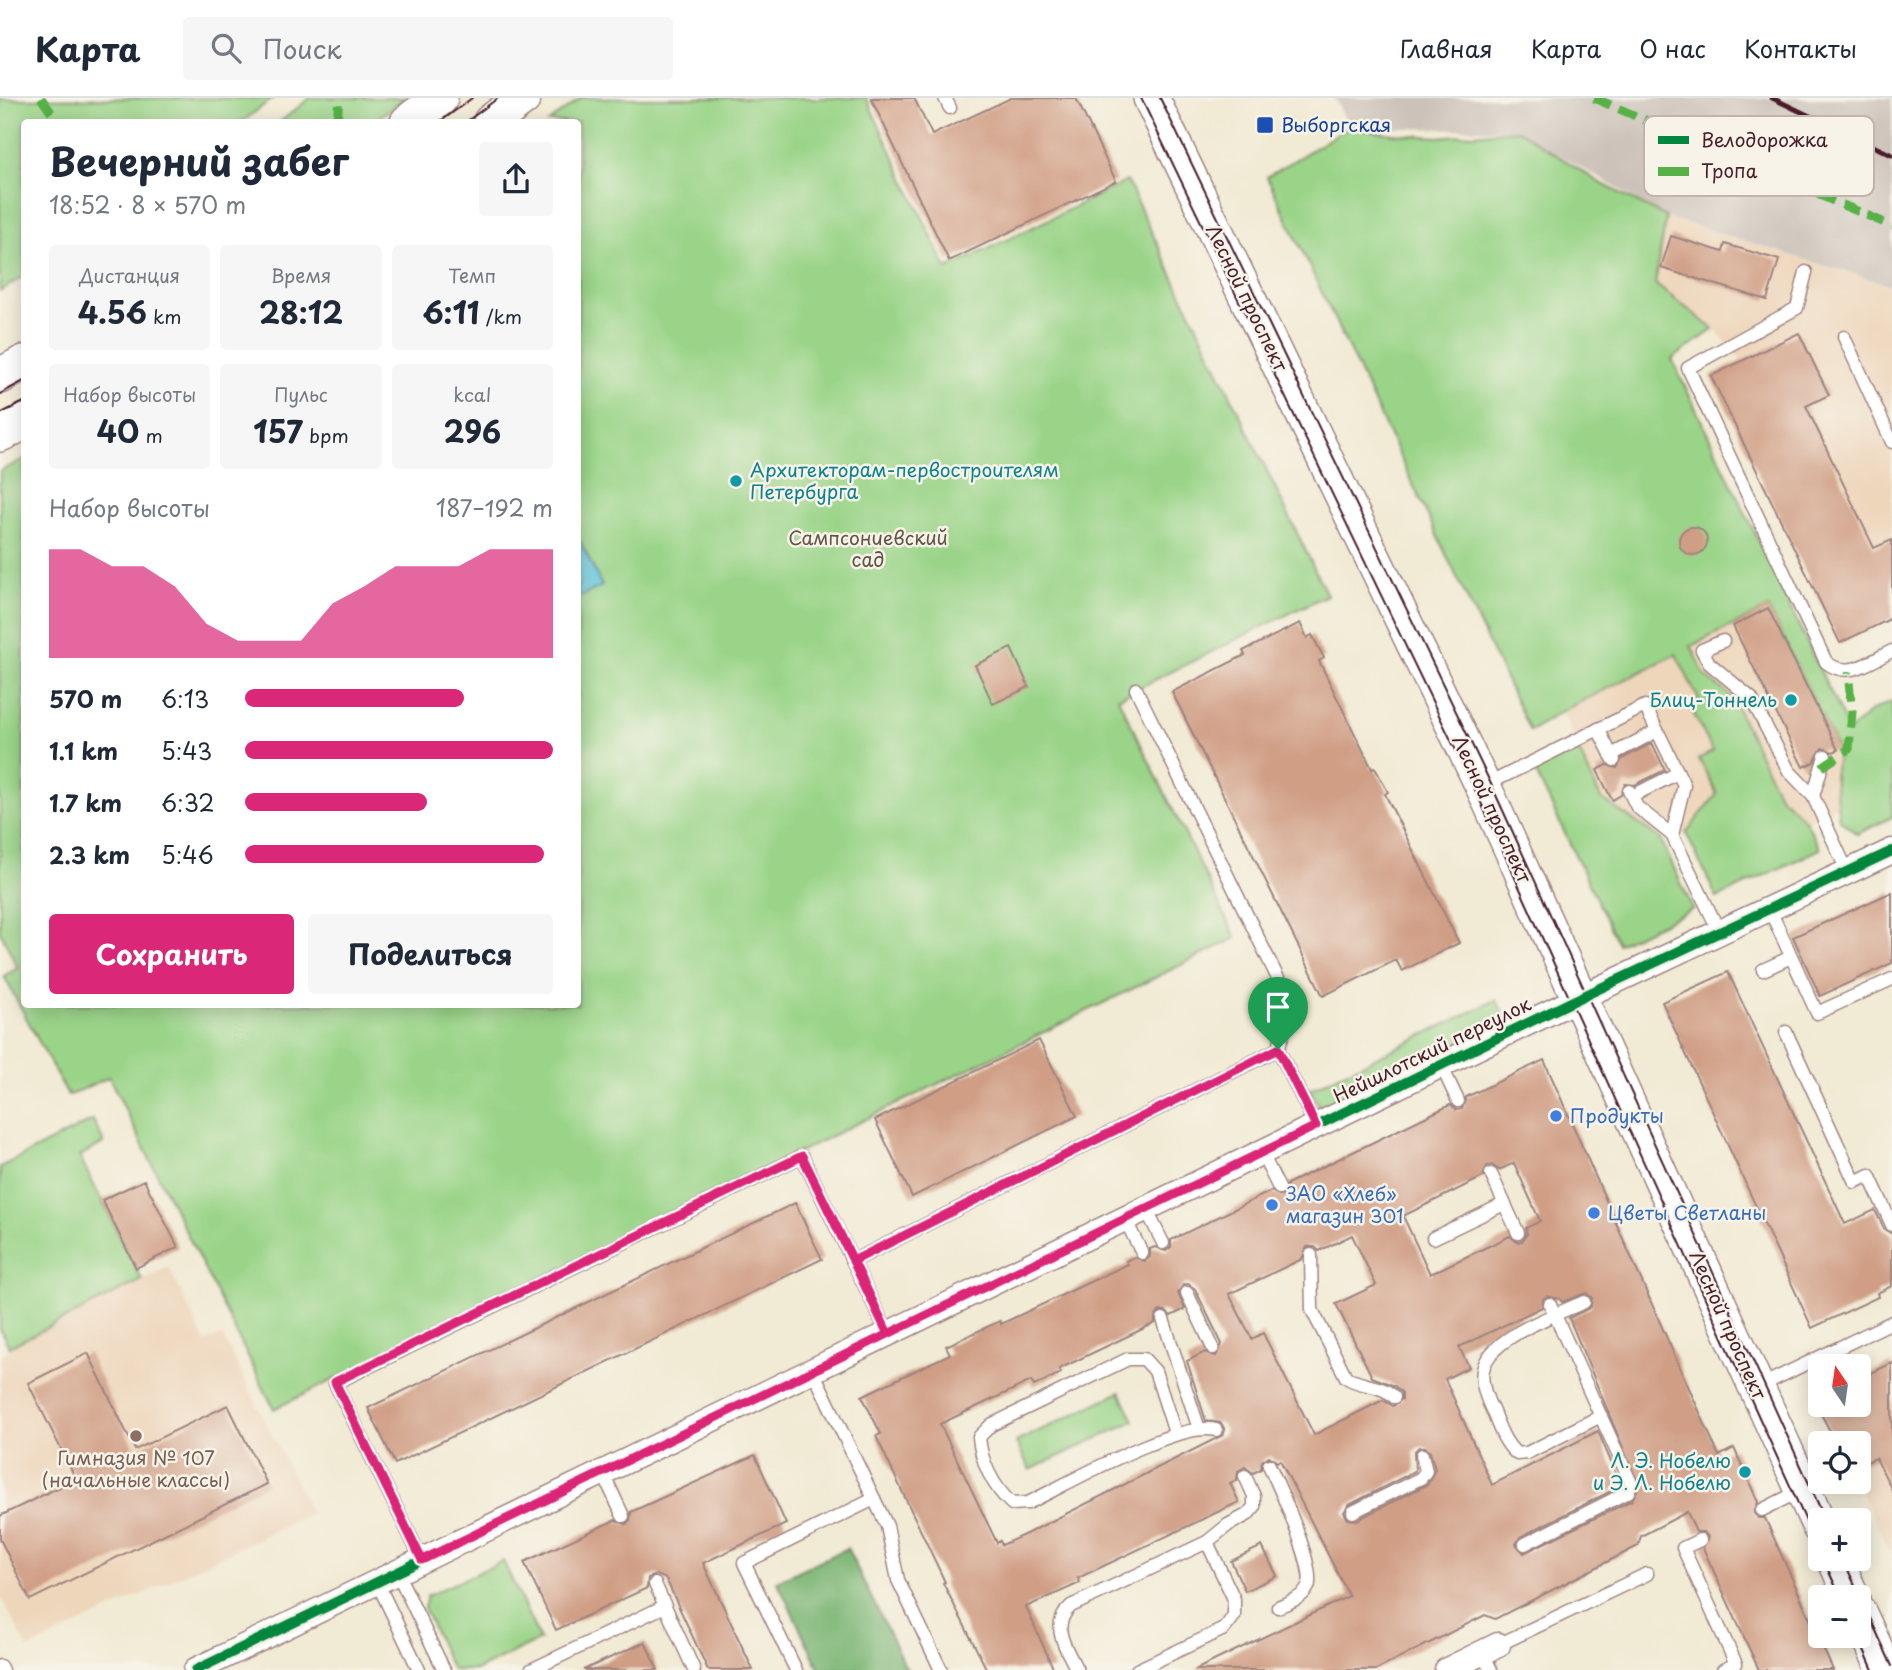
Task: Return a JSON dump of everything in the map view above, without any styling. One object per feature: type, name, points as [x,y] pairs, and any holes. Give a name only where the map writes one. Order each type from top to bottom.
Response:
[{"type":"main road","points":[[412,119],[440,98]]},
{"type":"main road","points":[[495,119],[523,98]]},
{"type":"main road","name":"Лесной проспект","points":[[1151,98],[1483,786],[1811,1508]]},
{"type":"main road","points":[[0,376],[21,365]]},
{"type":"main road","points":[[0,434],[21,424]]},
{"type":"main road","points":[[1871,1640],[1885,1670]]},
{"type":"street","name":"Нейшлотский переулок","points":[[196,1670],[1441,1065],[1892,852]]},
{"type":"street","points":[[1447,1670],[1491,1656]]},
{"type":"lane","points":[[1806,272],[1797,308],[1688,368],[1826,662],[1836,671],[1848,672],[1892,651]]},
{"type":"lane","points":[[1844,337],[1892,442]]},
{"type":"lane","points":[[1723,640],[1702,650],[1709,663],[1751,698],[1789,771],[1813,796],[1848,873]]},
{"type":"lane","points":[[1136,689],[1292,1007],[1278,1049],[1316,1126]]},
{"type":"lane","points":[[1483,786],[1645,706],[1684,785],[1672,835]]},
{"type":"lane","points":[[1598,729],[1613,758],[1657,731]]},
{"type":"lane","points":[[1813,796],[1825,756]]},
{"type":"lane","points":[[1678,774],[1631,794],[1637,807],[1672,835],[1720,933]]},
{"type":"lane","points":[[1770,910],[1817,1013],[1892,979]]},
{"type":"lane","points":[[1763,970],[1791,957]]},
{"type":"lane","points":[[1786,1032],[1855,1182],[1869,1175],[1892,1225]]},
{"type":"lane","points":[[853,1261],[1278,1049]]},
{"type":"lane","points":[[1441,1065],[1458,1101]]},
{"type":"lane","points":[[1261,1152],[1279,1188]]},
{"type":"lane","points":[[422,1560],[335,1382],[802,1156],[888,1334]]},
{"type":"lane","points":[[1491,1174],[1517,1233]]},
{"type":"lane","points":[[1433,1238],[1504,1204]]},
{"type":"lane","points":[[1136,1214],[1163,1243]]},
{"type":"lane","points":[[1136,1214],[1142,1253]]},
{"type":"lane","points":[[1311,1255],[1312,1310],[1346,1377],[1354,1383],[1388,1390],[1394,1396]]},
{"type":"lane","points":[[1187,1293],[1213,1348]]},
{"type":"lane","points":[[1584,1302],[1552,1310],[1503,1341],[1491,1354],[1483,1370],[1484,1393],[1508,1447],[1517,1454],[1527,1453],[1601,1416]]},
{"type":"lane","points":[[1525,1544],[1628,1492],[1631,1483],[1552,1310]]},
{"type":"lane","points":[[1163,1320],[1199,1429]]},
{"type":"lane","points":[[1756,1388],[1892,1322]]},
{"type":"lane","points":[[1175,1433],[1155,1371],[1144,1359],[1128,1359],[991,1425],[979,1437],[981,1454],[999,1493],[1012,1504],[1028,1503],[1175,1433],[1199,1429],[1216,1430]]},
{"type":"lane","points":[[813,1371],[887,1526],[898,1580],[941,1670]]},
{"type":"lane","points":[[1353,1512],[1421,1478],[1426,1471],[1422,1455]]},
{"type":"lane","points":[[1269,1465],[1287,1504],[1312,1577],[1308,1589],[1299,1597],[1278,1607]]},
{"type":"lane","points":[[603,1472],[623,1516]]},
{"type":"lane","points":[[1077,1670],[1060,1635],[1059,1623],[1064,1613],[1071,1606],[1207,1542],[1227,1525],[1247,1515],[1254,1507],[1254,1496],[1245,1476]]},
{"type":"lane","points":[[1762,1510],[1802,1490]]},
{"type":"lane","points":[[796,1670],[744,1563],[874,1500]]},
{"type":"lane","points":[[1700,1540],[1683,1548],[1735,1664],[1723,1670]]},
{"type":"lane","points":[[1137,1670],[1224,1629],[1234,1616],[1234,1599],[1207,1542]]},
{"type":"lane","points":[[1491,1656],[1647,1574]]},
{"type":"lane","points":[[387,1577],[419,1670]]},
{"type":"lane","points":[[387,1577],[444,1670]]},
{"type":"lane","points":[[655,1584],[694,1670]]},
{"type":"lane","points":[[531,1670],[665,1606]]},
{"type":"shaded area","points":[[1335,98],[1892,98],[1892,286],[1666,217],[1518,130],[1349,127]]},
{"type":"shaded area","points":[[1666,217],[1892,287],[1892,618],[1840,643],[1711,376],[1742,360],[1714,329],[1655,284]]},
{"type":"shaded area","points":[[1768,608],[1838,750],[1834,776],[1837,806],[1806,821],[1779,795],[1731,696],[1705,676],[1690,646]]},
{"type":"shaded area","points":[[1676,654],[1699,700],[1690,705],[1713,752],[1699,759],[1717,794],[1686,833],[1660,838],[1601,799],[1562,711]]},
{"type":"shaded area","name":"Гимназия № 107 (начальные классы)","points":[[93,1120],[104,1143],[79,1156],[142,1280],[169,1267],[205,1343],[222,1335],[311,1513],[28,1649],[0,1595],[0,1360],[9,1347],[0,1329],[0,1167]]},
{"type":"shaded area","points":[[1892,1363],[1892,1555],[1871,1514],[1871,1508],[1868,1508],[1861,1494],[1871,1494],[1871,1431],[1829,1431],[1823,1418],[1871,1418],[1871,1389]]},
{"type":"green space","points":[[273,98],[246,119],[21,119],[21,278],[0,291],[0,99]]},
{"type":"green space","points":[[310,98],[405,98],[376,119],[284,119]]},
{"type":"green space","name":"Сампсониевский сад","points":[[581,98],[866,98],[947,269],[1127,181],[1327,595],[1118,698],[1236,938],[274,1409],[109,1077],[68,1096],[21,1008],[581,1008],[581,119],[553,119]]},
{"type":"green space","points":[[1349,127],[1438,137],[1518,130],[1602,184],[1666,217],[1655,284],[1714,329],[1672,359],[1849,731],[1871,711],[1892,701],[1892,817],[1857,834],[1839,819],[1834,776],[1838,750],[1768,608],[1691,646],[1705,676],[1731,696],[1779,795],[1806,821],[1820,849],[1717,898],[1686,833],[1717,794],[1699,759],[1713,751],[1689,705],[1699,700],[1676,654],[1562,711],[1530,731],[1267,177]]},
{"type":"green space","name":"Сампсониевский сад","points":[[21,460],[21,1008],[4,976],[18,968],[0,931],[0,471]]},
{"type":"green space","points":[[1578,749],[1601,799],[1660,838],[1693,909],[1618,944],[1535,771]]},
{"type":"green space","points":[[1496,1000],[1503,1012],[1497,1024],[1321,1109],[1310,1089]]},
{"type":"green space","points":[[93,1120],[104,1143],[79,1156],[142,1280],[9,1347],[0,1329],[0,1167]]},
{"type":"green space","points":[[1120,1392],[1134,1421],[1030,1470],[1016,1442]]},
{"type":"green space","points":[[847,1548],[907,1670],[820,1670],[777,1581]]},
{"type":"green space","points":[[503,1561],[540,1640],[477,1670],[452,1670],[424,1608],[427,1596]]},
{"type":"water","points":[[581,543],[602,586],[581,596]]},
{"type":"building","points":[[871,98],[914,98],[932,135],[1011,98],[1076,98],[1116,181],[949,261]]},
{"type":"building","points":[[1671,236],[1723,252],[1725,244],[1779,260],[1767,300],[1661,268]]},
{"type":"building","points":[[1799,333],[1829,395],[1806,406],[1874,548],[1892,540],[1892,618],[1840,643],[1711,376]]},
{"type":"building","points":[[1693,527],[1703,531],[1707,541],[1703,551],[1693,555],[1683,551],[1679,541],[1683,531]]},
{"type":"building","name":"Блиц-Тоннель","points":[[1768,608],[1838,750],[1833,752],[1822,748],[1814,762],[1803,767],[1733,626]]},
{"type":"building","points":[[1300,623],[1307,638],[1312,635],[1324,658],[1319,661],[1372,769],[1375,768],[1388,792],[1385,794],[1459,943],[1402,971],[1396,960],[1323,996],[1172,692],[1245,655],[1243,651]]},
{"type":"building","points":[[1011,648],[1029,687],[993,704],[975,665]]},
{"type":"building","points":[[1652,743],[1665,770],[1635,785],[1625,784],[1621,795],[1612,800],[1597,770],[1607,765],[1617,768],[1622,759]]},
{"type":"building","points":[[1892,892],[1892,963],[1820,996],[1793,937]]},
{"type":"building","points":[[1728,972],[1845,1224],[1875,1210],[1884,1229],[1892,1234],[1892,1286],[1877,1293],[1878,1297],[1812,1328],[1662,1002]]},
{"type":"building","points":[[1039,1040],[1077,1116],[912,1197],[875,1120]]},
{"type":"building","points":[[1544,1060],[1719,1456],[1734,1448],[1758,1502],[1754,1513],[1758,1518],[1765,1518],[1808,1614],[1808,1648],[1823,1648],[1833,1670],[1759,1670],[1703,1548],[1708,1537],[1704,1532],[1696,1532],[1687,1512],[1641,1536],[1638,1546],[1558,1587],[1495,1619],[1485,1615],[1376,1670],[1195,1670],[1349,1596],[1280,1460],[1277,1462],[1269,1456],[1262,1461],[1261,1469],[1253,1473],[1245,1467],[1238,1471],[1237,1480],[1230,1483],[1239,1502],[1078,1578],[1080,1583],[1026,1607],[1054,1670],[987,1670],[943,1583],[945,1582],[876,1436],[881,1434],[862,1396],[950,1354],[946,1346],[1000,1321],[1001,1324],[1128,1264],[1126,1261],[1134,1257],[1145,1261],[1150,1257],[1150,1249],[1155,1247],[1166,1251],[1171,1247],[1171,1240],[1271,1191],[1282,1196],[1287,1192],[1287,1184],[1450,1105],[1457,1110],[1462,1109],[1466,1097]],"holes":[[[1514,1163],[1540,1221],[1526,1228],[1527,1234],[1522,1241],[1517,1242],[1510,1236],[1430,1274],[1403,1216],[1483,1177],[1487,1166],[1492,1165],[1499,1170]],[[1352,1235],[1376,1285],[1336,1304],[1372,1377],[1395,1386],[1402,1393],[1402,1399],[1393,1406],[1383,1400],[1314,1435],[1263,1333],[1252,1339],[1229,1294],[1302,1259],[1307,1247],[1315,1247],[1319,1251]],[[1188,1284],[1195,1289],[1222,1344],[1216,1356],[1205,1352],[1187,1361],[1206,1421],[1221,1423],[1225,1430],[1223,1435],[1026,1534],[1002,1545],[1000,1541],[997,1543],[940,1424],[1031,1381],[1034,1386],[1061,1373],[1059,1369],[1155,1323],[1155,1317],[1160,1311],[1171,1316],[1185,1309],[1178,1293],[1183,1285]],[[1586,1293],[1592,1298],[1591,1307],[1569,1318],[1639,1486],[1632,1500],[1524,1553],[1516,1544],[1520,1537],[1621,1486],[1598,1431],[1492,1485],[1445,1379],[1469,1367],[1459,1347],[1542,1307],[1543,1299],[1547,1296],[1562,1302]],[[1419,1447],[1425,1447],[1430,1452],[1435,1469],[1428,1484],[1357,1520],[1348,1519],[1344,1512],[1349,1505],[1415,1471],[1414,1452]]]},
{"type":"building","points":[[144,1180],[178,1247],[136,1268],[102,1200]]},
{"type":"building","points":[[795,1203],[822,1259],[395,1464],[368,1408]]},
{"type":"building","points":[[88,1353],[135,1450],[228,1405],[267,1484],[30,1600],[0,1539],[0,1516],[76,1479],[28,1383]]},
{"type":"building","points":[[1892,1363],[1892,1490],[1876,1458],[1871,1460],[1871,1431],[1830,1431],[1823,1418],[1871,1418],[1871,1373]]},
{"type":"building","points":[[755,1455],[786,1524],[703,1563],[753,1670],[708,1670],[666,1579],[657,1575],[648,1578],[647,1588],[556,1630],[524,1562],[615,1520],[626,1524],[630,1520],[631,1512]]},
{"type":"building","points":[[1262,1546],[1277,1576],[1245,1591],[1231,1561]]},
{"type":"building","points":[[645,1642],[658,1670],[583,1670]]},
{"type":"tram line","points":[[444,119],[472,98]]},
{"type":"tram line","points":[[470,119],[498,98]]},
{"type":"tram line","points":[[1141,98],[1478,796],[1808,1525]]},
{"type":"tram line","points":[[1160,98],[1490,782],[1820,1508]]},
{"type":"tram line","points":[[0,394],[21,383]]},
{"type":"tram line","points":[[0,414],[21,404]]},
{"type":"tram line","points":[[1829,1571],[1835,1585]]},
{"type":"tram line","points":[[1848,1571],[1892,1666]]},
{"type":"tram line","points":[[1863,1648],[1873,1670]]},
{"type":"railway","points":[[1772,98],[1810,116]]},
{"type":"railway","points":[[1874,146],[1892,155]]},
{"type":"marked path","points":[[41,98],[56,119]]},
{"type":"marked path","points":[[337,119],[339,98]]},
{"type":"marked path","points":[[1594,98],[1644,119]]},
{"type":"marked path","points":[[1822,196],[1892,226]]},
{"type":"marked path","points":[[1822,767],[1849,749],[1852,712],[1848,672]]},
{"type":"cycle path","points":[[196,1670],[1571,1002],[1892,851]]},
{"type":"place","name":"Выборгская","points":[[1265,125]]},
{"type":"place","name":"Архитекторам-первостроителям Петербурга","points":[[736,481]]},
{"type":"place","name":"Блиц-Тоннель","points":[[1791,700]]},
{"type":"place","name":"Продукты","points":[[1556,1116]]},
{"type":"place","name":"ЗАО «Хлеб» магазин 301","points":[[1272,1205]]},
{"type":"place","name":"Цветы Светланы","points":[[1594,1213]]},
{"type":"place","name":"Гимназия № 107 (начальные классы)","points":[[136,1436]]},
{"type":"place","name":"Л. Э. Нобелю и Э. Л. Нобелю","points":[[1745,1472]]},
{"type":"route","points":[[1278,1049],[853,1261],[888,1334],[422,1560],[335,1382],[802,1156],[888,1334],[1316,1126],[1278,1049]]}]
